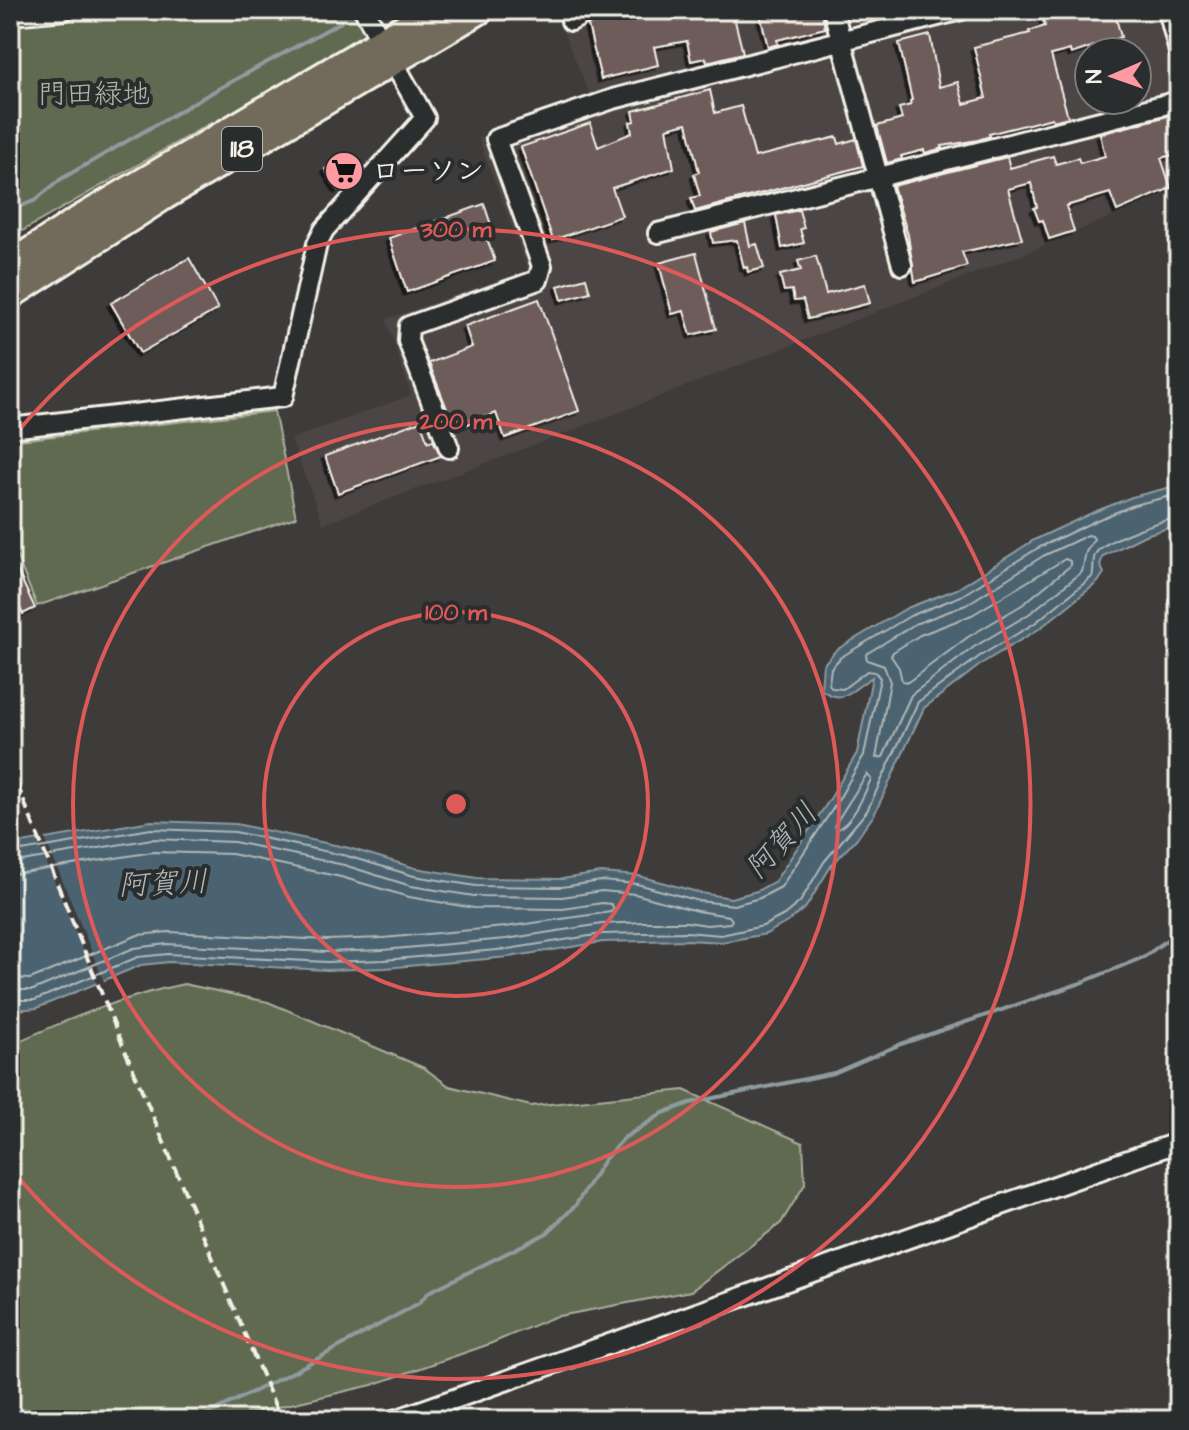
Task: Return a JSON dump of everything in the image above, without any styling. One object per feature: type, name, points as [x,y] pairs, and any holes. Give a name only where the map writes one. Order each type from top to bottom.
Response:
[{"type":"highway","name":"118","points":[[10,294],[164,195],[285,123],[436,10]]},
{"type":"highway","name":"118","points":[[10,266],[237,127],[386,50],[478,10]]},
{"type":"street","points":[[10,15],[65,10]]},
{"type":"street","points":[[10,428],[283,397],[317,244],[324,230],[425,118],[364,10]]},
{"type":"street","points":[[571,21],[591,10]]},
{"type":"street","points":[[833,10],[902,265]]},
{"type":"street","points":[[449,448],[408,341],[409,326],[538,280],[542,266],[496,139],[613,99],[961,10]]},
{"type":"street","points":[[1168,10],[1179,52]]},
{"type":"street","points":[[658,233],[1179,101]]},
{"type":"street","points":[[10,304],[274,137],[285,123]]},
{"type":"street","points":[[10,251],[193,140],[237,127]]},
{"type":"street","points":[[395,1420],[1179,1142]]},
{"type":"shaded area","points":[[554,10],[1179,10],[1179,188],[1024,254],[585,426],[323,524],[291,439],[411,395],[386,319],[528,270],[478,138],[590,95]]},
{"type":"green space","name":"門田緑地","points":[[103,10],[359,10],[376,40],[241,119],[209,124],[10,238],[10,19]]},
{"type":"green space","points":[[274,411],[296,517],[37,606],[10,540],[10,441]]},
{"type":"green space","points":[[184,984],[268,1002],[424,1068],[449,1086],[531,1106],[684,1090],[803,1143],[805,1184],[781,1223],[691,1291],[554,1317],[487,1345],[372,1385],[232,1420],[10,1420],[10,1045],[96,1010]]},
{"type":"water","name":"阿賀川","points":[[1179,485],[1179,525],[1145,535],[1103,556],[1100,565],[1104,573],[1098,582],[1039,629],[984,662],[924,708],[874,815],[831,866],[806,907],[766,934],[722,942],[603,942],[509,957],[385,968],[327,970],[169,962],[141,965],[37,1008],[16,1010],[10,1007],[10,845],[151,821],[236,824],[349,848],[415,868],[477,878],[562,879],[601,873],[639,876],[731,898],[757,891],[775,881],[857,753],[872,677],[842,696],[828,694],[821,689],[823,665],[836,650],[907,608],[957,589],[1034,540],[1132,497]]},
{"type":"pier","points":[[44,836],[105,984],[98,987],[36,837]]},
{"type":"building","points":[[638,10],[706,10],[708,19],[733,13],[743,53],[707,62],[706,58],[691,61],[687,41],[654,47],[658,65],[601,79],[588,25]]},
{"type":"building","points":[[759,10],[821,10],[825,28],[777,40],[778,44],[768,47]]},
{"type":"building","points":[[1040,10],[1114,10],[1121,36],[1073,36],[1073,53],[1070,50],[1051,55],[1068,117],[1053,121],[1052,118],[925,153],[924,150],[887,163],[877,126],[902,119],[899,108],[911,105],[912,100],[899,43],[930,35],[939,87],[958,82],[964,104],[986,98],[974,47],[1030,33],[1045,26]]},
{"type":"building","points":[[710,90],[715,113],[741,106],[755,157],[837,137],[839,144],[856,139],[863,166],[695,211],[691,198],[700,196],[694,174],[699,172],[687,123],[667,128],[674,168],[612,188],[622,216],[553,240],[521,147],[590,123],[598,147],[632,133],[630,122],[635,121],[633,111]]},
{"type":"building","points":[[1179,113],[1179,153],[1161,158],[1171,188],[1117,211],[1110,193],[1066,206],[1074,231],[1049,239],[1043,220],[1039,221],[1034,208],[1037,207],[1031,183],[1008,189],[1022,239],[962,252],[967,266],[915,282],[908,235],[893,186],[1007,157],[1010,168],[1053,156],[1056,164],[1078,158],[1080,163],[1105,156],[1100,134]]},
{"type":"building","points":[[349,154],[360,172],[338,190],[325,169]]},
{"type":"building","points":[[484,204],[491,225],[483,228],[495,261],[407,292],[389,238]]},
{"type":"building","points":[[799,210],[804,243],[782,248],[776,215]]},
{"type":"building","points":[[745,223],[750,246],[757,244],[764,268],[748,272],[747,267],[744,268],[737,240],[713,243],[711,232]]},
{"type":"building","points":[[696,253],[716,329],[691,335],[684,311],[672,314],[659,263]]},
{"type":"building","points":[[816,256],[826,294],[865,284],[870,303],[808,319],[803,300],[794,301],[792,290],[784,291],[780,275],[801,270],[798,261]]},
{"type":"building","points":[[189,258],[218,309],[140,353],[111,303]]},
{"type":"building","points":[[586,278],[590,292],[562,300],[558,286]]},
{"type":"building","points":[[539,299],[579,411],[505,438],[496,413],[455,429],[429,363],[472,347],[465,326]]},
{"type":"building","points":[[420,421],[428,442],[433,440],[441,456],[338,493],[325,456]]},
{"type":"building","points":[[10,555],[35,608],[23,614],[10,590]]},
{"type":"waterway","points":[[10,210],[34,201],[61,179],[341,22]]},
{"type":"waterway","points":[[196,1420],[295,1371],[419,1303],[429,1292],[547,1233],[575,1206],[604,1160],[624,1138],[663,1113],[690,1103],[834,1073],[901,1044],[1078,984],[1144,957],[1179,931]]},
{"type":"railway","points":[[10,767],[114,1024],[281,1420]]},
{"type":"place","name":"ローソン","points":[[344,171]]}]
